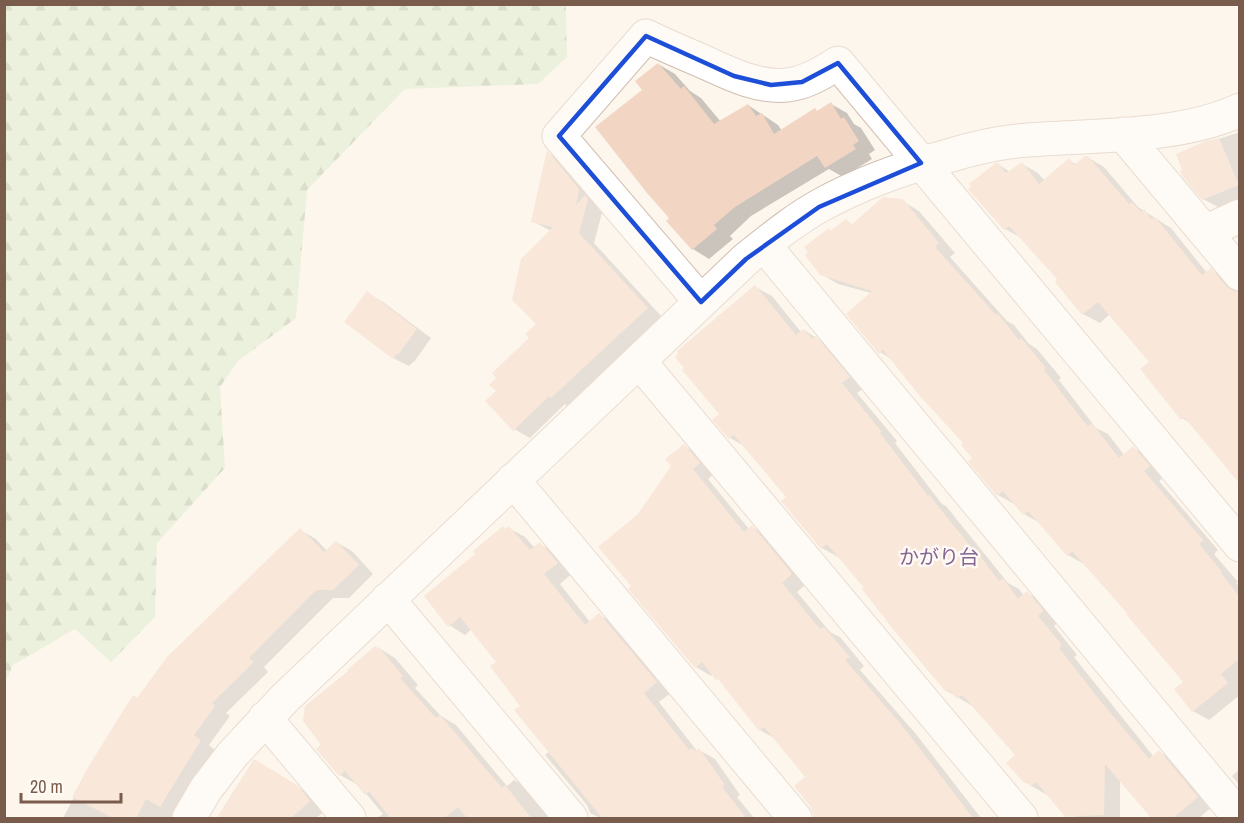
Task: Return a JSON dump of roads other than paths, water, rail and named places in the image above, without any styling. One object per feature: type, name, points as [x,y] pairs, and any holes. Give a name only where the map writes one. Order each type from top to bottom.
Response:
[{"type":"street","points":[[701,302],[559,136],[646,36],[734,76],[771,85],[787,85],[809,80],[837,63],[1239,545]]},
{"type":"street","points":[[189,819],[206,789],[265,718],[746,259],[819,207],[889,173],[985,146],[1025,140],[1173,129],[1205,122],[1239,110]]},
{"type":"street","points":[[1123,134],[1239,274]]},
{"type":"street","points":[[1205,232],[1239,216]]},
{"type":"street","points":[[764,245],[1239,818]]},
{"type":"street","points":[[639,361],[1021,819]]},
{"type":"street","points":[[513,480],[795,819]]},
{"type":"street","points":[[388,600],[571,819]]},
{"type":"street","points":[[265,718],[349,819]]},
{"type":"district","name":"かがり台","points":[[939,557]]}]
